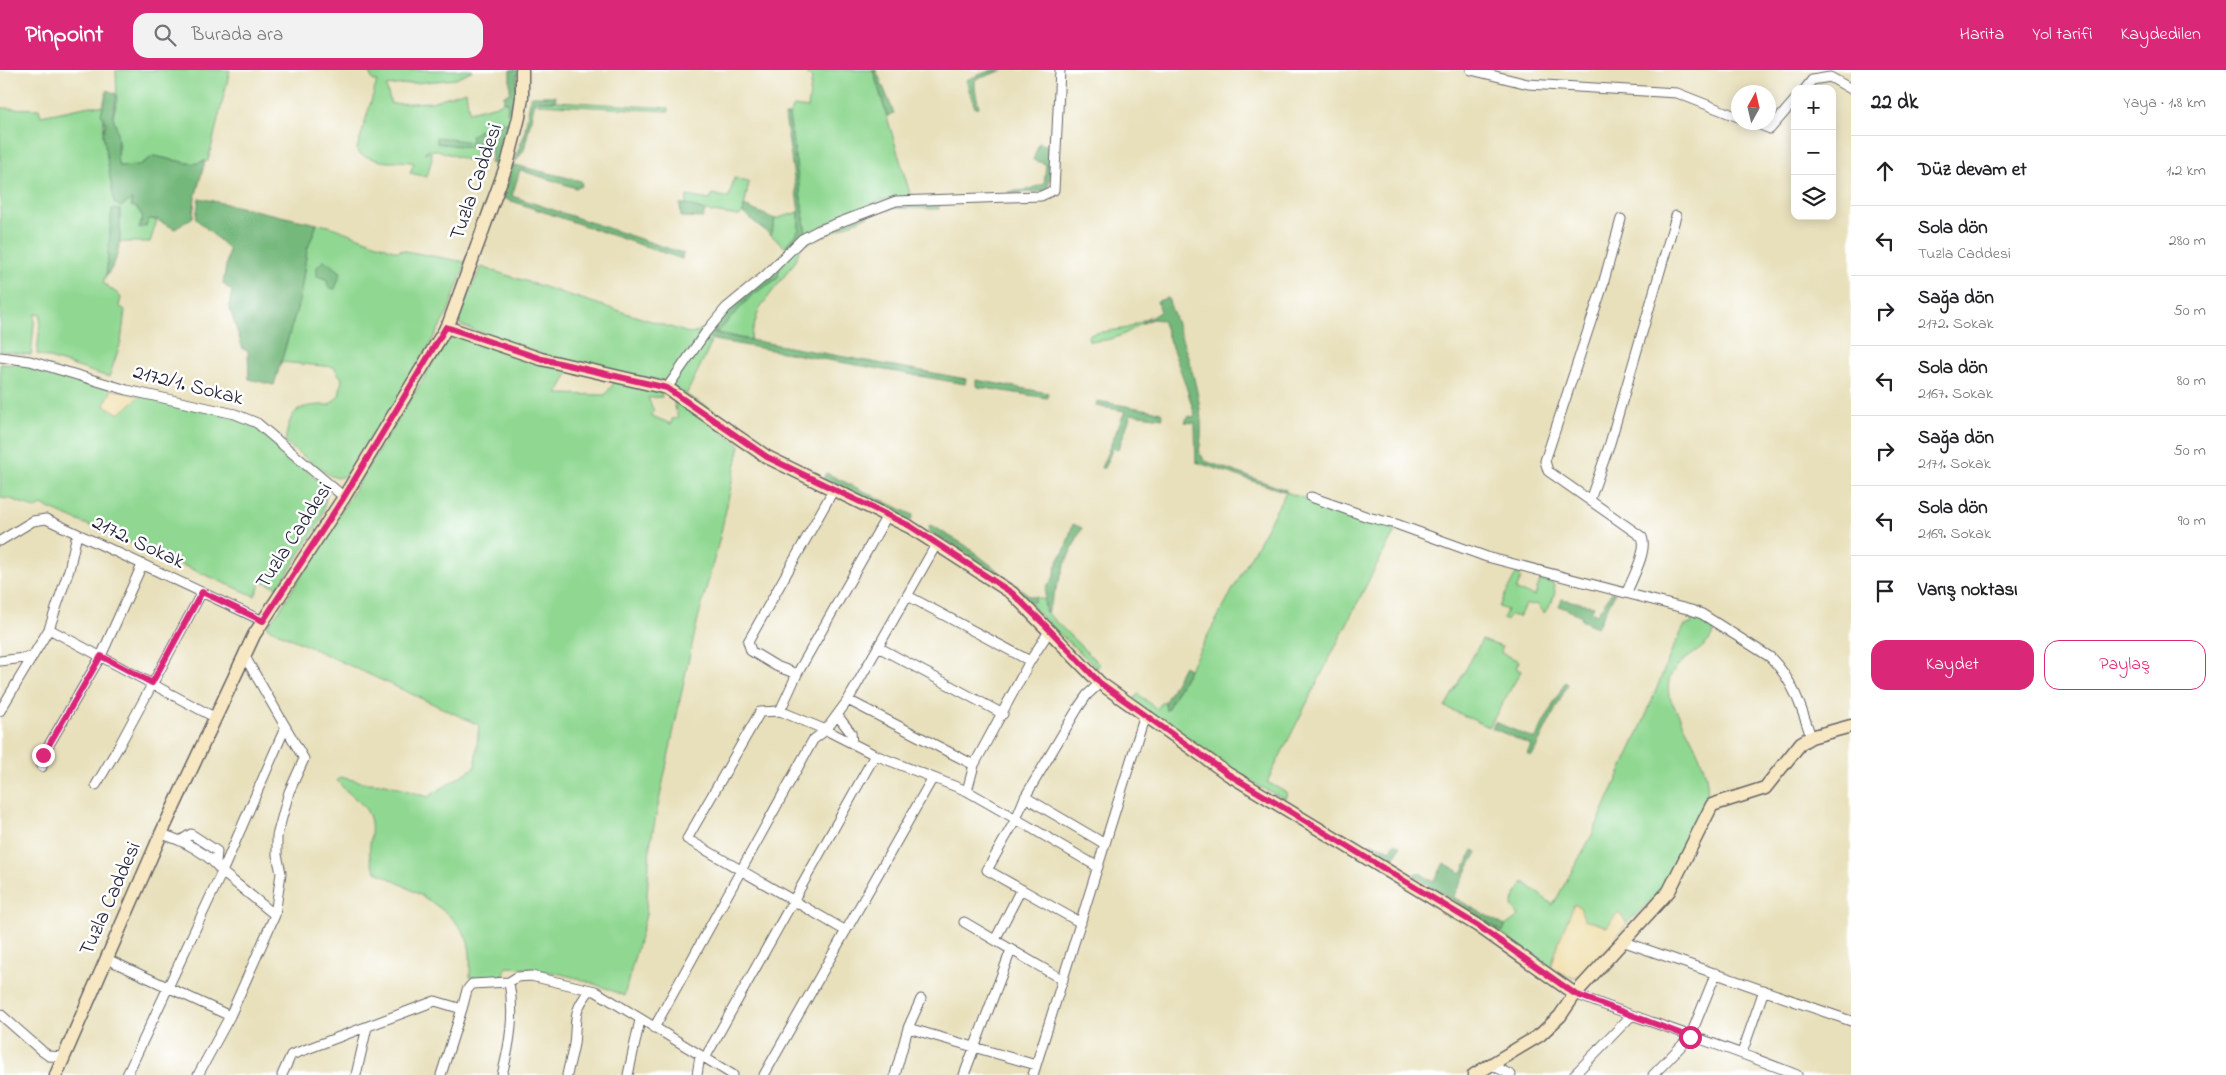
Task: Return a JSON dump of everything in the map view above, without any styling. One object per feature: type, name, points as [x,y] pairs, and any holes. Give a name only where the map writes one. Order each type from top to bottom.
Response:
[{"type":"street","name":"Tuzla Caddesi","points":[[59,1074],[63,1057],[161,834],[244,655],[263,621],[344,497],[446,327],[508,161],[520,117],[522,70]]},
{"type":"street","points":[[667,388],[706,332],[726,308],[766,275],[802,239],[817,231],[896,201],[1041,196],[1054,190],[1060,70]]},
{"type":"street","points":[[1471,70],[1528,84],[1677,94],[1731,114]]},
{"type":"street","points":[[1808,85],[1812,80],[1830,77],[1851,89]]},
{"type":"street","points":[[1776,122],[1791,105]]},
{"type":"street","points":[[1590,500],[1610,443],[1676,216]]},
{"type":"street","points":[[1621,219],[1602,288],[1545,460],[1548,471],[1642,537],[1644,543],[1627,592]]},
{"type":"street","points":[[446,327],[542,359],[667,388],[767,457],[888,514],[937,543],[1012,593],[1100,683],[1228,774],[1477,925],[1575,994],[1690,1037],[1742,1053],[1797,1075]]},
{"type":"street","name":"2172/1. Sokak","points":[[0,357],[30,360],[127,390],[207,407],[257,422],[344,497]]},
{"type":"street","points":[[797,674],[776,666],[750,651],[748,642],[834,489]]},
{"type":"street","points":[[1311,498],[1396,524],[1487,557],[1627,592],[1702,614],[1770,657],[1794,688],[1811,737]]},
{"type":"street","points":[[780,711],[797,674],[888,514]]},
{"type":"street","name":"2172. Sokak","points":[[0,541],[40,518],[66,527],[77,534],[263,621]]},
{"type":"street","points":[[0,711],[49,629],[69,570],[77,534]]},
{"type":"street","points":[[654,1028],[813,740],[826,730],[848,700],[937,543]]},
{"type":"street","points":[[42,767],[43,755],[101,656],[142,565]]},
{"type":"street","points":[[96,786],[202,592]]},
{"type":"street","points":[[908,596],[1030,661]]},
{"type":"street","points":[[49,629],[214,717]]},
{"type":"street","points":[[967,792],[974,765],[1030,661],[1050,630]]},
{"type":"street","points":[[878,647],[1003,714]]},
{"type":"street","points":[[198,1075],[230,1016],[275,915],[281,873],[277,855],[277,836],[289,792],[304,759],[244,655]]},
{"type":"street","points":[[0,661],[32,657]]},
{"type":"street","points":[[1080,923],[987,870],[1016,819],[1025,797],[1078,708],[1087,695],[1100,683]]},
{"type":"street","points":[[848,700],[974,765]]},
{"type":"street","points":[[846,931],[687,839],[760,712],[780,711],[932,779],[967,792],[1098,867]]},
{"type":"street","points":[[837,715],[851,733],[852,743]]},
{"type":"street","points":[[1033,1075],[1145,715]]},
{"type":"street","points":[[1474,1075],[1540,1035],[1560,1016],[1575,994],[1669,891],[1712,805],[1765,788],[1801,743],[1811,737],[1851,726]]},
{"type":"street","points":[[127,1075],[222,872],[285,728]]},
{"type":"street","points":[[697,1075],[702,1057],[875,754]]},
{"type":"street","points":[[764,1075],[932,779]]},
{"type":"street","points":[[1025,797],[1105,844]]},
{"type":"street","points":[[161,834],[180,841],[216,863],[222,872],[275,915]]},
{"type":"street","points":[[995,940],[1020,889]]},
{"type":"street","points":[[964,922],[1063,980]]},
{"type":"street","points":[[1622,941],[1716,972],[1851,1021]]},
{"type":"street","points":[[964,1075],[1011,950]]},
{"type":"street","points":[[107,958],[230,1016]]},
{"type":"street","points":[[1653,1075],[1690,1037],[1716,972]]},
{"type":"street","points":[[441,1075],[467,990],[472,984],[509,982],[517,977],[531,976],[590,990],[702,1057],[721,1072],[733,1075]]},
{"type":"street","points":[[502,1075],[510,1046],[512,1025],[512,996],[509,982]]},
{"type":"street","points":[[567,1075],[574,1045],[575,1016],[579,1003],[590,990]]},
{"type":"street","points":[[1742,1053],[1764,990]]},
{"type":"street","points":[[894,1075],[908,1028],[921,999]]},
{"type":"street","points":[[282,1075],[291,1055],[434,1001],[462,1009]]},
{"type":"street","points":[[0,1014],[49,1056],[63,1057]]},
{"type":"street","points":[[1574,1075],[1631,1016]]},
{"type":"street","points":[[628,1075],[640,1020]]},
{"type":"street","points":[[356,1075],[367,1027]]},
{"type":"street","points":[[908,1028],[1036,1066]]},
{"type":"street","points":[[1492,1064],[1511,1075]]},
{"type":"green space","points":[[116,70],[230,70],[208,161],[193,164],[154,156],[139,165],[119,166],[116,156],[119,146],[113,116],[117,101]]},
{"type":"green space","points":[[368,70],[473,70],[456,79],[386,86],[391,104],[431,102],[466,91],[469,112],[501,104],[504,101],[508,102],[513,115],[511,123],[473,142],[437,143],[478,148],[475,163],[437,150],[425,151],[425,153],[431,152],[432,158],[427,177],[410,173],[414,163],[404,161],[390,162],[369,158],[358,153],[357,149],[377,81],[373,81]]},
{"type":"green space","points":[[510,70],[518,70],[513,115],[507,113],[508,102],[504,101],[504,95],[510,93]]},
{"type":"green space","points":[[807,70],[873,70],[911,197],[882,200],[806,233],[789,115],[794,106],[808,108],[812,77],[807,76]]},
{"type":"green space","points":[[873,70],[876,70],[894,113],[887,116]]},
{"type":"green space","points":[[992,70],[1003,70],[975,80],[979,107],[975,108],[966,80]]},
{"type":"green space","points":[[107,90],[116,94],[113,118],[117,130],[119,166],[139,165],[154,156],[193,164],[205,161],[195,198],[193,217],[175,229],[157,220],[149,219],[146,226],[139,228],[143,217],[137,208],[131,206],[132,200],[120,207],[114,202],[103,134],[106,123],[101,114]]},
{"type":"green space","points":[[531,96],[556,96],[555,101],[535,101],[524,150],[514,161],[524,136]]},
{"type":"green space","points":[[539,101],[669,108],[669,111],[538,104]]},
{"type":"green space","points":[[90,106],[103,106],[103,134],[128,200],[132,200],[143,217],[140,228],[149,219],[157,220],[150,242],[120,242],[120,210],[111,215],[108,267],[103,283],[118,294],[121,298],[119,306],[125,310],[121,342],[109,377],[37,354],[41,315],[35,314],[31,355],[0,351],[0,108],[39,109],[41,116]]},
{"type":"green space","points":[[785,115],[789,115],[806,233],[788,248],[787,244],[799,230],[799,212]]},
{"type":"green space","points":[[492,121],[511,123],[500,166],[490,163],[492,150],[437,143],[436,137],[472,142],[471,136]]},
{"type":"green space","points":[[1039,143],[1051,147],[1049,166],[1052,167],[1048,186],[1044,191],[1009,194],[1008,192],[1026,190],[1044,184],[1046,164],[1033,160]]},
{"type":"green space","points":[[515,165],[581,181],[582,186],[576,188],[520,170],[512,196],[683,253],[682,259],[503,198],[512,167]]},
{"type":"green space","points":[[734,178],[749,182],[743,213],[739,216],[705,211],[686,204],[687,196],[710,200],[712,194],[729,198]]},
{"type":"green space","points":[[489,192],[492,193],[447,314],[401,396],[350,474],[338,478],[331,476],[285,443],[289,423],[296,411],[309,406],[329,405],[339,396],[342,379],[334,367],[281,362],[300,298],[307,250],[317,224],[329,226],[399,252],[400,250],[465,262]]},
{"type":"green space","points":[[199,198],[317,224],[307,250],[300,298],[274,385],[249,379],[248,351],[243,349],[229,306],[232,291],[223,284],[229,249],[196,219]]},
{"type":"green space","points":[[680,204],[686,204],[705,211],[703,218],[681,217]]},
{"type":"green space","points":[[744,206],[775,219],[771,235],[743,213]]},
{"type":"green space","points":[[939,206],[939,209],[886,208],[801,246],[795,262],[759,309],[750,340],[710,331],[752,295],[778,278],[779,268],[803,240],[885,207]]},
{"type":"green space","points":[[112,209],[120,210],[120,236],[115,261],[106,276]]},
{"type":"green space","points":[[799,212],[799,230],[787,244],[787,249],[771,235],[775,219]]},
{"type":"green space","points":[[324,260],[341,272],[335,289],[329,288],[326,279],[317,276],[317,267]]},
{"type":"green space","points":[[481,267],[692,334],[707,327],[671,377],[662,381],[566,363],[460,325],[459,317]]},
{"type":"green space","points":[[779,268],[778,278],[752,295],[718,332],[712,329],[726,312]]},
{"type":"green space","points":[[1168,298],[1198,394],[1201,433],[1199,452],[1205,461],[1286,490],[1286,492],[1196,462],[1195,423],[1185,422],[1188,416],[1194,417],[1195,415],[1162,320],[1152,319],[1141,324],[1161,311],[1157,301]]},
{"type":"green space","points":[[1150,316],[1136,327],[1115,338],[1089,341],[1088,336],[1090,334],[1128,328]]},
{"type":"green space","points":[[710,331],[717,334],[966,379],[965,384],[714,340],[707,336]]},
{"type":"green space","points":[[451,334],[570,370],[557,394],[605,395],[617,379],[661,390],[662,397],[648,398],[654,411],[650,415],[671,424],[672,419],[678,418],[674,403],[676,399],[740,445],[720,537],[686,671],[650,845],[646,915],[624,996],[581,979],[537,970],[506,967],[504,976],[493,979],[470,977],[470,950],[465,935],[449,915],[438,906],[377,872],[370,858],[371,823],[369,815],[363,806],[337,780],[340,777],[367,783],[386,784],[428,797],[475,767],[479,725],[266,627],[281,608]]},
{"type":"green space","points":[[707,336],[711,338],[709,348],[686,395],[706,406],[784,460],[769,454],[671,385]]},
{"type":"green space","points":[[0,364],[29,365],[57,375],[140,396],[208,410],[244,421],[259,429],[320,482],[327,493],[321,520],[278,588],[262,581],[255,596],[41,505],[36,509],[11,499],[0,498]]},
{"type":"green space","points":[[976,380],[1048,393],[1047,398],[978,387]]},
{"type":"green space","points":[[1097,401],[1161,412],[1163,418],[1131,414],[1118,450],[1113,448],[1104,468],[1101,468],[1125,411],[1096,406]]},
{"type":"green space","points":[[826,473],[913,515],[910,523],[823,479]]},
{"type":"green space","points":[[1286,492],[1368,521],[1397,528],[1267,782],[1287,793],[1285,799],[1260,787],[1133,701],[1138,694],[1157,709],[1163,701],[1167,710]]},
{"type":"green space","points":[[1073,524],[1082,528],[1067,559],[1047,613],[1044,600],[1047,585],[1055,575],[1055,567],[1065,549]]},
{"type":"green space","points":[[930,525],[965,545],[1030,596],[1036,597],[1034,602],[1028,601],[958,547],[928,531]]},
{"type":"green space","points":[[1518,570],[1521,571],[1519,577],[1521,578],[1516,590],[1535,596],[1540,580],[1553,583],[1555,592],[1552,602],[1544,613],[1537,604],[1525,605],[1519,617],[1510,615],[1506,621],[1503,619],[1507,610],[1499,607]]},
{"type":"green space","points":[[1612,592],[1615,593],[1597,627],[1581,620],[1582,616],[1559,606],[1562,599],[1594,606],[1591,612],[1597,614]]},
{"type":"green space","points":[[1036,597],[1044,600],[1045,611],[1100,665],[1097,668],[1041,617],[1028,601],[1034,602]]},
{"type":"green space","points":[[1690,613],[1705,620],[1714,630],[1713,636],[1676,668],[1671,675],[1669,696],[1702,762],[1708,789],[1706,801],[1666,883],[1656,896],[1627,923],[1618,913],[1608,927],[1584,919],[1580,907],[1559,941],[1551,968],[1432,886],[1502,932],[1505,926],[1519,916],[1512,906],[1516,893],[1524,882],[1553,905],[1592,835],[1645,718],[1672,650],[1685,625],[1692,624]]},
{"type":"green space","points":[[1482,640],[1502,647],[1501,653],[1519,661],[1516,668],[1521,671],[1489,727],[1445,707]]},
{"type":"green space","points":[[1184,666],[1189,669],[1166,711],[1165,702]]},
{"type":"green space","points":[[1565,682],[1568,684],[1532,756],[1527,754],[1531,745],[1492,728],[1495,722],[1535,739]]},
{"type":"green space","points":[[1372,843],[1391,850],[1395,843],[1400,846],[1393,862],[1390,863],[1369,849]]},
{"type":"green space","points":[[1473,850],[1477,852],[1453,897],[1505,926],[1503,932],[1414,876],[1415,873],[1420,873],[1434,882],[1444,863],[1462,873]]},
{"type":"sand","points":[[112,389],[140,396],[119,414],[104,405]]},
{"type":"sand","points":[[1574,904],[1580,907],[1584,919],[1607,927],[1618,912],[1627,923],[1588,970],[1574,977],[1551,968],[1559,941]]},
{"type":"route","points":[[43,755],[101,656],[152,683],[202,592],[263,621],[344,497],[446,327],[542,359],[582,370],[631,378],[667,388],[767,457],[910,526],[1012,593],[1100,683],[1228,774],[1477,925],[1575,994],[1690,1037]]}]
